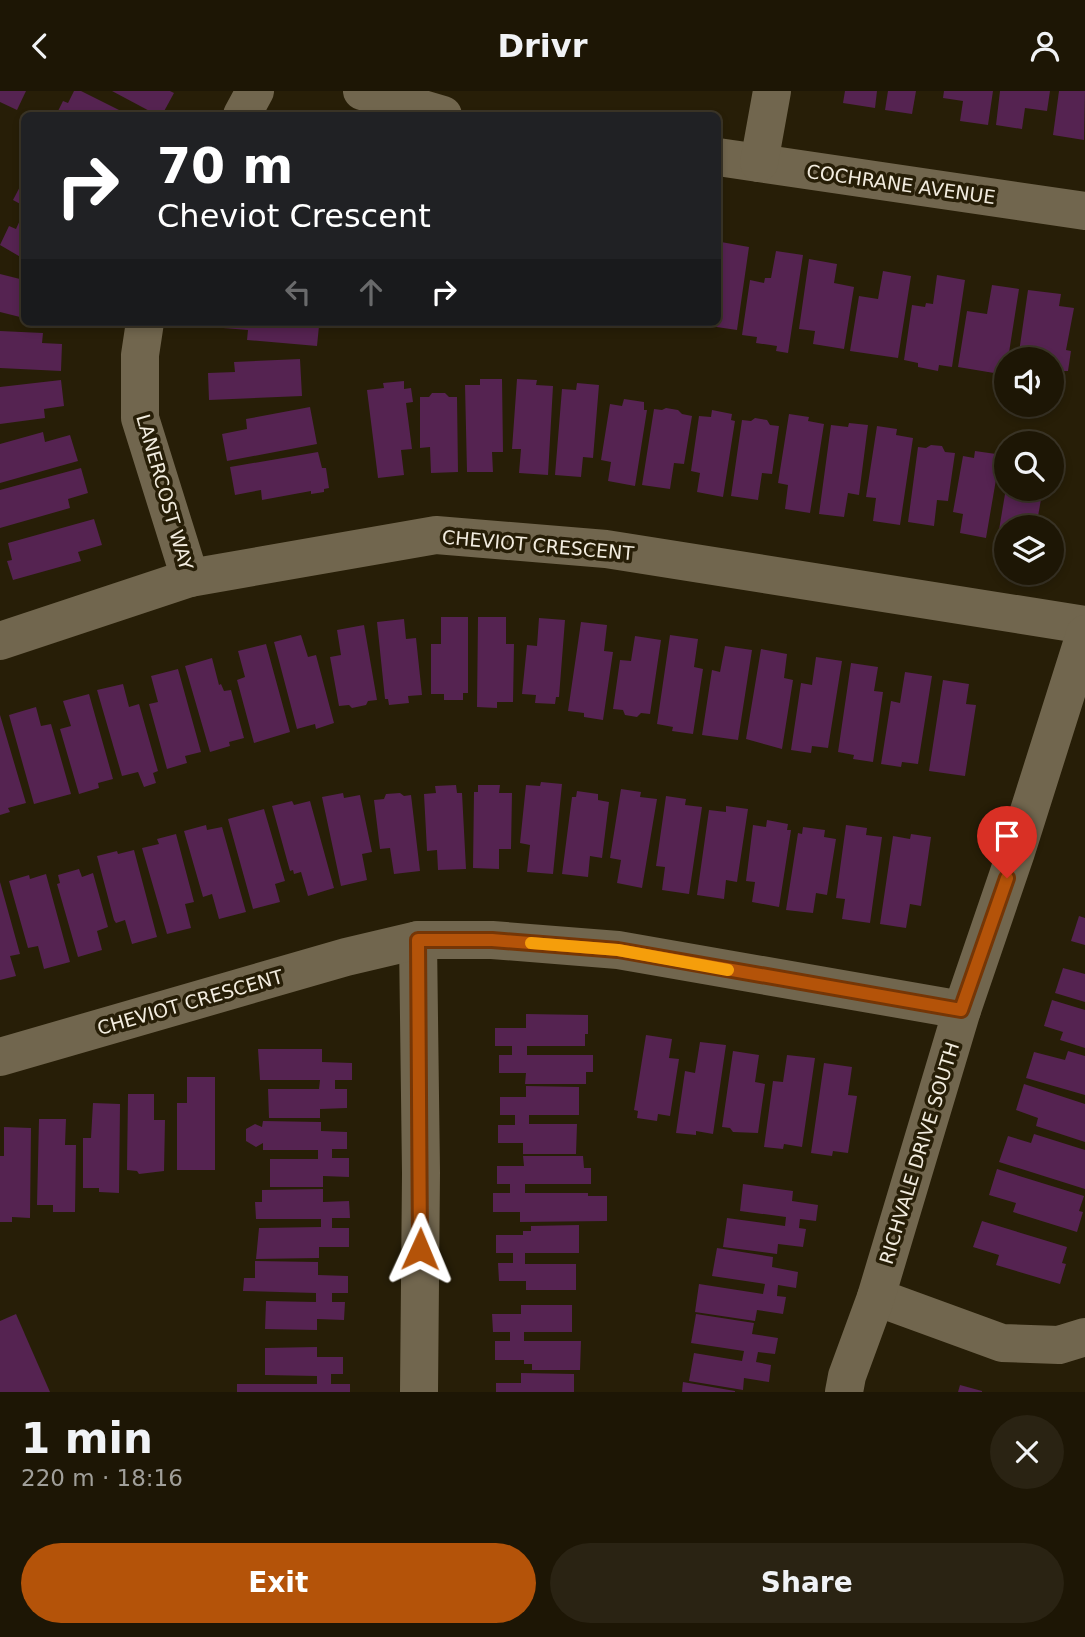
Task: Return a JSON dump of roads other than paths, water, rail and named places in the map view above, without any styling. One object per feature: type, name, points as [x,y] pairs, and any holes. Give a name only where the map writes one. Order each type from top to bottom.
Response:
[{"type":"street","points":[[245,112],[256,91]]},
{"type":"street","points":[[362,91],[433,112]]},
{"type":"street","points":[[759,163],[772,91]]},
{"type":"street","name":"COCHRANE AVENUE","points":[[721,157],[1085,211]]},
{"type":"street","name":"LANERCOST WAY","points":[[144,326],[139,355],[140,418],[190,578]]},
{"type":"street","name":"CHEVIOT CRESCENT","points":[[0,641],[190,578],[436,535],[606,549],[1085,625]]},
{"type":"street","name":"RICHVALE DRIVE SOUTH","points":[[844,1392],[847,1375],[876,1297],[961,1010],[1016,852],[1085,634]]},
{"type":"street","points":[[418,940],[421,1173],[419,1392]]},
{"type":"street","name":"CHEVIOT CRESCENT","points":[[0,1057],[346,957],[418,940],[492,940],[618,950],[961,1010]]},
{"type":"street","points":[[876,1297],[1002,1343],[1059,1345],[1085,1338]]}]
